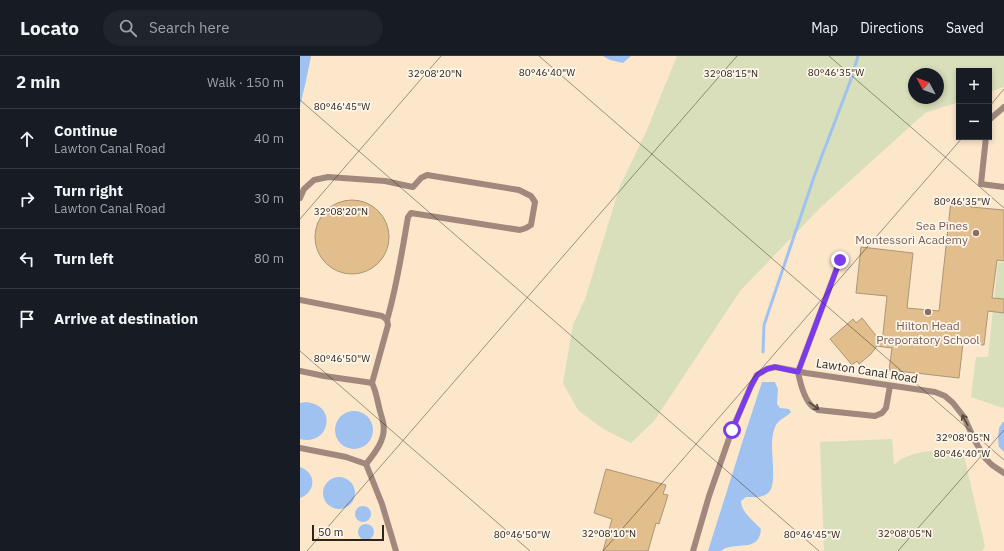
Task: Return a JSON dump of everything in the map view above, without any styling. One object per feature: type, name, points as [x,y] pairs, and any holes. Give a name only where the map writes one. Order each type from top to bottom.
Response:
[{"type":"lane","points":[[992,117],[1004,107]]},
{"type":"lane","points":[[986,140],[981,184],[1004,187]]},
{"type":"lane","points":[[300,198],[304,189],[314,180],[328,177],[386,181],[413,187],[421,178],[427,175],[518,190],[531,196],[535,202],[531,225],[520,230],[411,213],[408,216],[398,279],[387,320],[388,325],[372,383],[384,423],[384,432],[374,455],[366,464]]},
{"type":"lane","points":[[840,260],[798,372],[800,383],[808,401],[818,410],[875,416],[882,413],[886,408],[890,386]]},
{"type":"lane","points":[[300,300],[382,316],[387,320]]},
{"type":"lane","name":"Lawton Canal Road","points":[[693,551],[709,496],[732,430],[754,380],[757,375],[767,369],[775,367],[798,372],[934,392],[946,396],[964,417],[985,458],[1004,473]]},
{"type":"lane","points":[[300,371],[372,383]]},
{"type":"lane","points":[[300,448],[346,457],[366,464],[382,504],[396,551]]},
{"type":"green space","points":[[677,56],[1004,56],[1004,87],[992,91],[992,68],[956,68],[956,103],[925,113],[821,207],[740,291],[654,421],[631,443],[603,429],[578,410],[563,383],[573,325],[585,299],[620,186],[646,132]]},
{"type":"green space","points":[[998,262],[1004,263],[1004,408],[971,397],[976,357],[988,357]]},
{"type":"green space","points":[[892,439],[894,465],[900,460],[912,455],[934,451],[964,456],[985,546],[982,551],[824,551],[820,442]]},
{"type":"water","points":[[300,56],[311,56],[300,106]]},
{"type":"water","points":[[603,56],[631,56],[623,63],[610,60]]},
{"type":"water","points":[[762,382],[775,382],[778,389],[777,404],[780,408],[789,409],[791,412],[778,422],[773,433],[773,479],[770,490],[763,496],[746,497],[741,501],[745,513],[761,529],[760,536],[757,541],[748,545],[725,548],[721,551],[708,551],[743,440]]},
{"type":"water","points":[[306,402],[316,405],[323,410],[326,417],[326,425],[323,432],[318,437],[310,440],[300,439],[300,403]]},
{"type":"water","points":[[350,411],[358,411],[368,416],[372,423],[372,437],[368,444],[358,449],[350,449],[340,444],[338,441],[335,434],[335,426],[340,416],[343,414]]},
{"type":"water","points":[[1003,422],[1004,452],[999,447],[998,439],[999,428]]},
{"type":"water","points":[[300,467],[306,470],[312,478],[312,487],[300,498]]},
{"type":"water","points":[[339,477],[345,478],[352,484],[355,493],[354,499],[348,506],[339,509],[333,508],[326,502],[323,493],[324,487],[330,480]]},
{"type":"water","points":[[363,506],[369,508],[371,514],[369,520],[363,522],[357,520],[355,514],[357,508]]},
{"type":"water","points":[[366,524],[372,526],[374,532],[372,538],[366,540],[360,538],[358,532],[360,526]]},
{"type":"building","points":[[352,200],[373,206],[383,216],[389,237],[383,258],[373,268],[352,274],[331,268],[321,258],[315,237],[321,216],[331,206]]},
{"type":"building","name":"Hilton Head Preporatory School","points":[[951,200],[971,202],[971,207],[1004,210],[1004,261],[997,260],[992,298],[1004,299],[1004,313],[988,311],[984,345],[963,343],[959,378],[889,370],[892,348],[877,346],[871,354],[859,364],[857,361],[852,365],[830,339],[853,319],[856,323],[862,318],[882,343],[887,296],[856,293],[861,247],[913,253],[907,308],[939,311]]},
{"type":"building","points":[[606,469],[666,485],[663,494],[668,495],[659,524],[656,523],[648,551],[603,551],[612,519],[594,513]]},
{"type":"waterway","points":[[763,352],[764,325],[815,174],[850,82],[858,56]]},
{"type":"place","name":"Sea Pines Montessori Academy","points":[[976,233]]},
{"type":"place","name":"Hilton Head Preporatory School","points":[[928,312]]},
{"type":"route","points":[[732,430],[757,375],[767,369],[775,367],[798,372],[840,260]]}]
